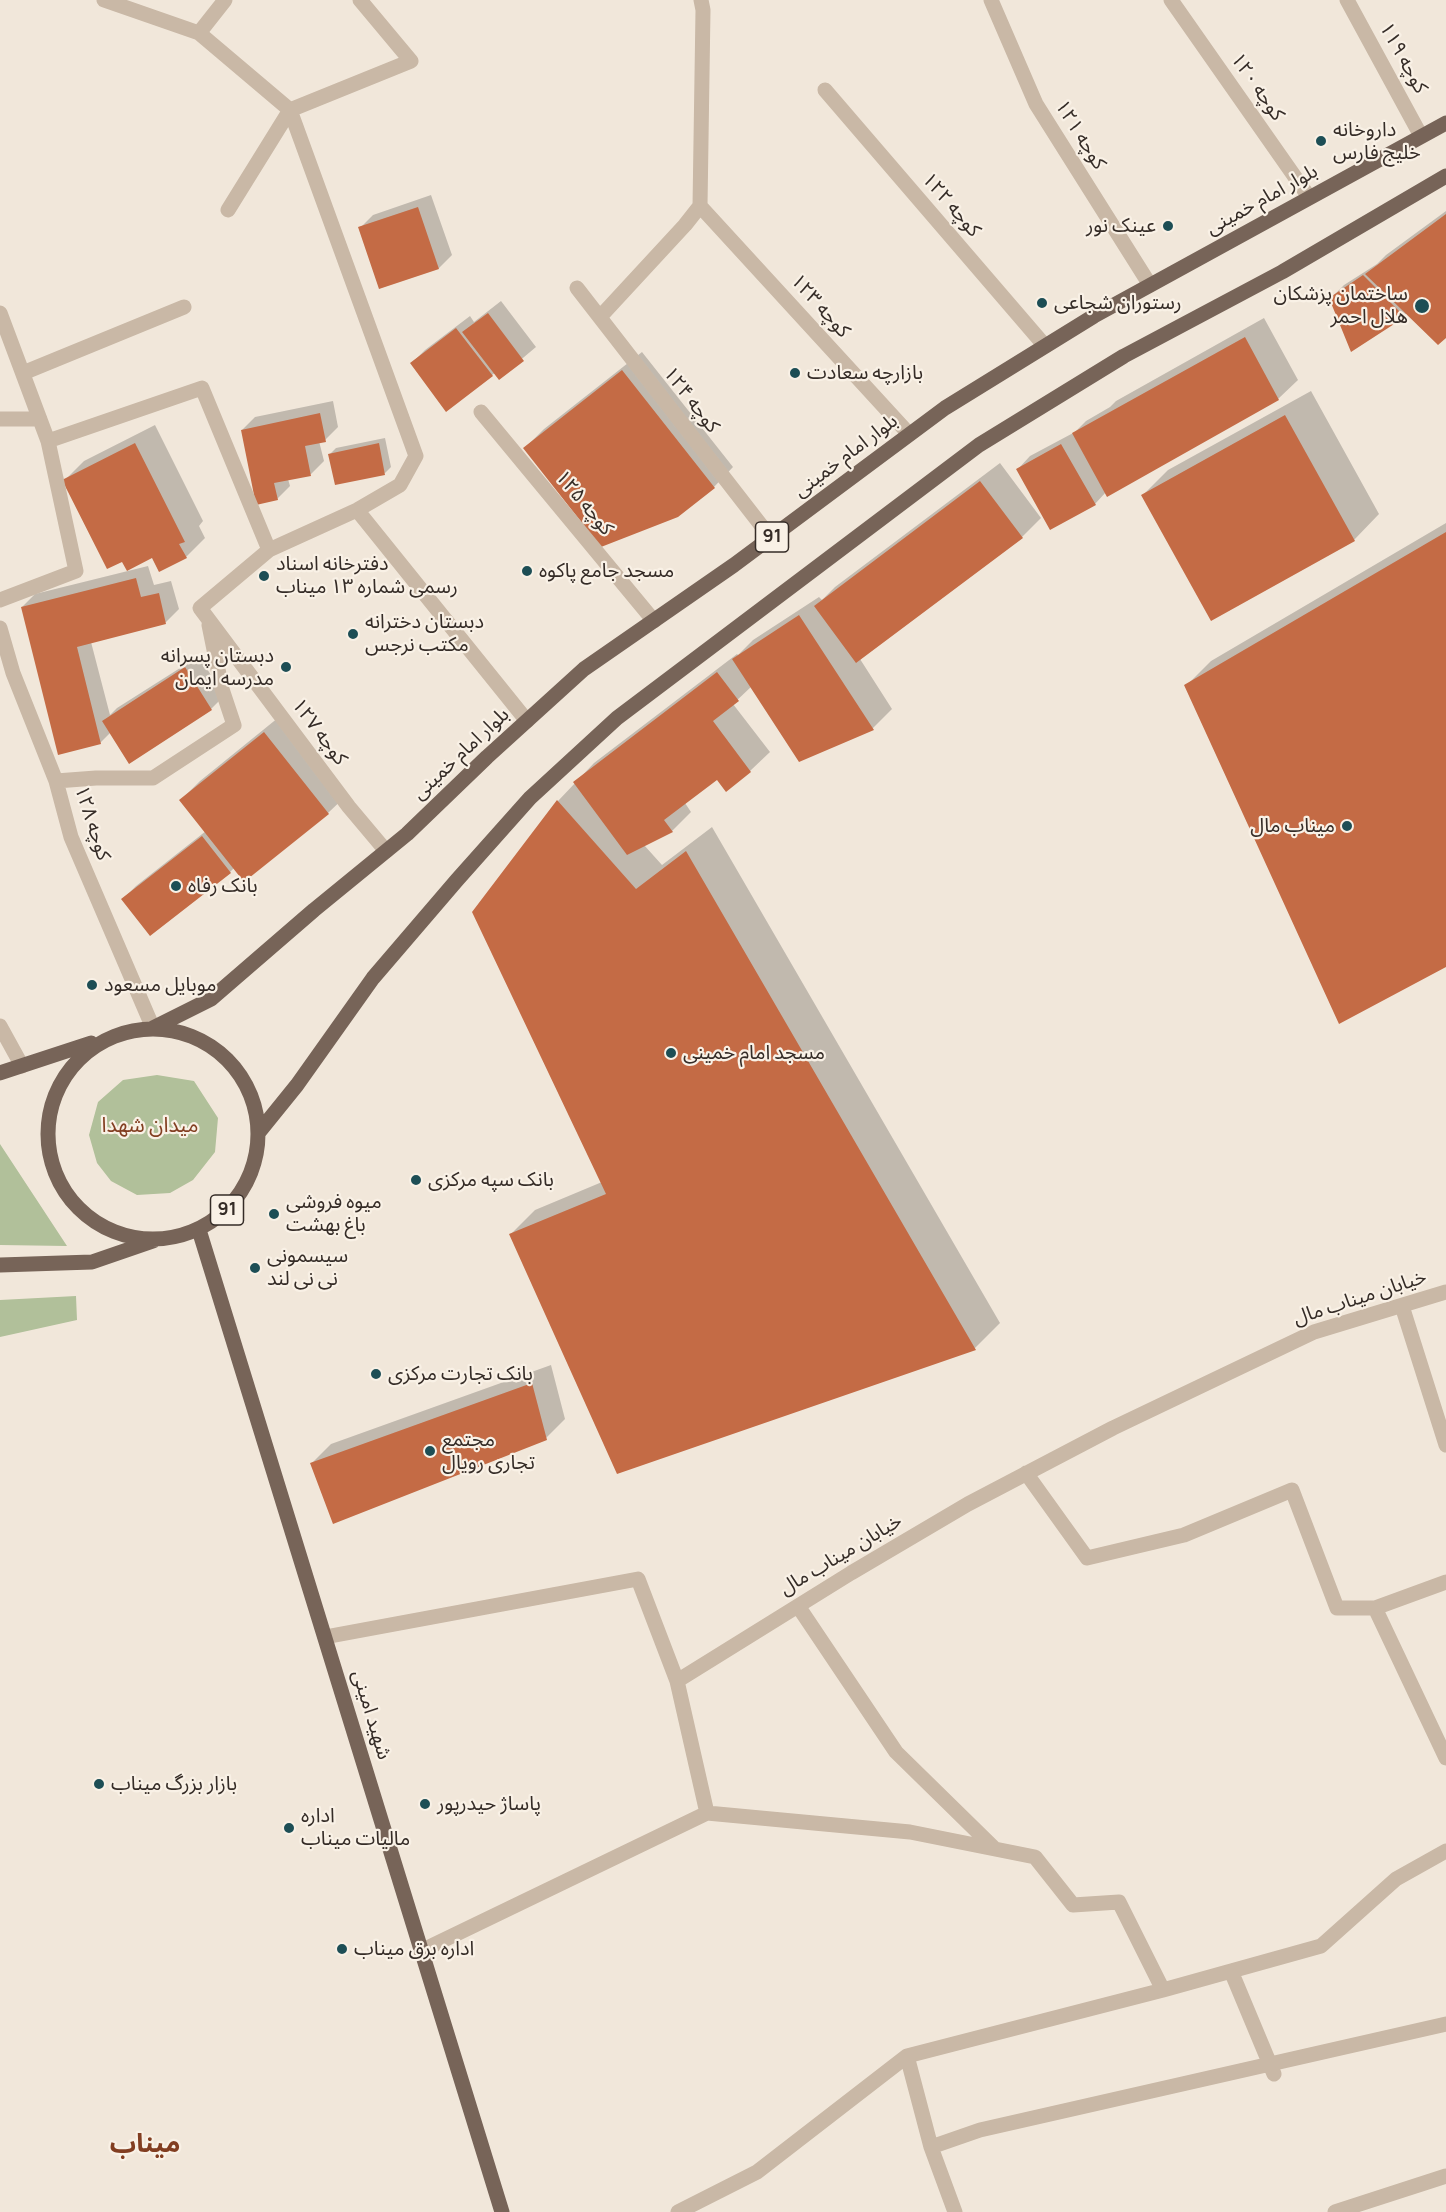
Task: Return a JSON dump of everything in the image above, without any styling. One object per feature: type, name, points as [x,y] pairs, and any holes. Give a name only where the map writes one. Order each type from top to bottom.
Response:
[{"type":"main road","name":"بلوار امام خمینی","points":[[153,1028],[212,999],[407,834],[584,669],[771,537],[945,408],[1094,316],[1446,123]]},
{"type":"main road","name":"91","points":[[259,1132],[297,1084],[373,978],[457,880],[530,798],[617,718],[979,445],[1124,356],[1282,272],[1446,176]]},
{"type":"main road","name":"91","points":[[0,1073],[130,1030],[153,1028],[185,1033],[215,1048],[237,1071],[253,1100],[259,1132],[255,1162],[244,1190],[224,1213],[200,1230],[178,1238],[155,1241],[92,1262],[0,1265]]},
{"type":"main road","name":"91","points":[[108,1038],[78,1059],[57,1087],[48,1122],[50,1158],[64,1192],[88,1218],[119,1235],[155,1241]]},
{"type":"main road","name":"شهید امینی","points":[[200,1230],[502,2212]]},
{"type":"street","points":[[56,781],[153,778],[234,725],[222,689],[204,614],[269,550],[357,510],[400,485],[416,456],[290,110],[199,33],[104,0]]},
{"type":"street","points":[[199,33],[225,0]]},
{"type":"street","points":[[228,210],[290,110],[411,61],[360,0]]},
{"type":"street","points":[[600,317],[700,206],[702,0]]},
{"type":"street","name":"کوچه ۱۲۱","points":[[991,0],[1036,104],[1150,285]]},
{"type":"street","name":"کوچه ۱۲۰","points":[[1171,0],[1309,197]]},
{"type":"street","name":"کوچه ۱۱۹","points":[[1347,0],[1422,136]]},
{"type":"street","name":"کوچه ۱۲۲","points":[[825,90],[1045,346]]},
{"type":"street","name":"کوچه ۱۲۳","points":[[700,206],[909,435]]},
{"type":"street","name":"کوچه ۱۲۴","points":[[577,288],[771,537]]},
{"type":"street","points":[[23,373],[184,307]]},
{"type":"street","points":[[0,313],[48,441],[76,571],[0,600]]},
{"type":"street","points":[[48,441],[202,388],[269,550]]},
{"type":"street","name":"کوچه ۱۲۵","points":[[481,412],[654,621]]},
{"type":"street","points":[[0,419],[40,419]]},
{"type":"street","points":[[357,510],[527,721]]},
{"type":"street","name":"کوچه ۱۲۷","points":[[204,614],[349,807],[386,851]]},
{"type":"street","name":"کوچه ۱۲۸","points":[[0,628],[13,673],[56,781],[71,837],[153,1028]]},
{"type":"street","points":[[0,1026],[22,1066]]},
{"type":"street","name":"خیابان میناب مال","points":[[676,1681],[968,1504],[1113,1428],[1314,1332],[1446,1292]]},
{"type":"street","points":[[1402,1305],[1446,1445]]},
{"type":"street","points":[[1026,1473],[1087,1558],[1184,1535],[1292,1490],[1337,1608],[1375,1608],[1446,1582]]},
{"type":"street","points":[[325,1637],[638,1579],[676,1681],[707,1813]]},
{"type":"street","points":[[798,1606],[896,1752],[995,1849]]},
{"type":"street","points":[[1375,1608],[1446,1758]]},
{"type":"street","points":[[421,1951],[707,1813],[910,1832],[1035,1857],[1073,1905],[1119,1902],[1163,1990]]},
{"type":"street","points":[[678,2212],[757,2172],[907,2056],[1163,1990],[1320,1946],[1396,1879],[1446,1851]]},
{"type":"street","points":[[1231,1971],[1272,2069]]},
{"type":"street","points":[[931,2148],[980,2130],[1272,2069],[1446,2024]]},
{"type":"street","points":[[907,2056],[931,2148],[955,2212]]},
{"type":"street","points":[[1335,2212],[1446,2176]]},
{"type":"green space","points":[[157,1075],[194,1081],[218,1118],[215,1152],[193,1180],[170,1193],[137,1195],[111,1181],[97,1163],[89,1135],[98,1102],[123,1080]]},
{"type":"green space","points":[[0,1144],[67,1246],[0,1245]]},
{"type":"green space","points":[[76,1296],[77,1320],[0,1337],[0,1300]]},
{"type":"building","points":[[418,207],[439,269],[379,289],[358,227]]},
{"type":"building","name":"ساختمان پزشکان هلال احمر","points":[[1446,214],[1446,338],[1438,345],[1365,274]]},
{"type":"building","points":[[1363,275],[1405,317],[1351,352],[1329,298]]},
{"type":"building","points":[[488,313],[524,361],[499,380],[462,332]]},
{"type":"building","points":[[456,328],[493,376],[446,412],[410,363]]},
{"type":"building","points":[[1245,337],[1279,400],[1107,497],[1072,433]]},
{"type":"building","points":[[622,370],[715,488],[678,517],[601,547],[523,448]]},
{"type":"building","points":[[320,413],[326,442],[305,446],[311,476],[274,483],[278,500],[256,505],[241,430]]},
{"type":"building","points":[[1285,415],[1355,541],[1211,621],[1141,495]]},
{"type":"building","points":[[135,443],[185,542],[179,544],[187,558],[159,572],[152,558],[127,571],[122,562],[107,569],[62,480]]},
{"type":"building","points":[[379,443],[385,475],[335,485],[328,454]]},
{"type":"building","points":[[1061,444],[1096,505],[1050,530],[1016,469]]},
{"type":"building","points":[[980,481],[1023,538],[856,663],[814,606]]},
{"type":"building","name":"میناب مال","points":[[1446,532],[1446,967],[1339,1024],[1184,685]]},
{"type":"building","points":[[136,578],[141,597],[159,593],[166,624],[77,647],[101,744],[58,755],[21,607]]},
{"type":"building","points":[[799,615],[874,730],[799,762],[732,659]]},
{"type":"building","points":[[185,667],[212,710],[129,764],[102,721]]},
{"type":"building","points":[[717,672],[739,701],[713,721],[751,772],[726,792],[717,780],[664,820],[673,832],[627,855],[573,782]]},
{"type":"building","points":[[264,732],[329,814],[244,882],[179,800]]},
{"type":"building","name":"مسجد امام خمینی","points":[[557,800],[636,889],[686,851],[976,1350],[617,1474],[509,1234],[606,1194],[472,912]]},
{"type":"building","name":"بانک رفاه","points":[[202,836],[231,873],[150,936],[121,899]]},
{"type":"building","name":"مجتمع تجاری رویال","points":[[532,1383],[547,1440],[333,1524],[310,1463]]},
{"type":"place","name":"داروخانه خلیج فارس","points":[[1321,141]]},
{"type":"place","name":"عینک نور","points":[[1168,226]]},
{"type":"place","name":"رستوران شجاعی","points":[[1042,303]]},
{"type":"place","name":"ساختمان پزشکان هلال احمر","points":[[1422,306]]},
{"type":"place","name":"بازارچه سعادت","points":[[795,373]]},
{"type":"place","name":"مسجد جامع پاکوه","points":[[527,571]]},
{"type":"place","name":"دفترخانه اسناد رسمی شماره ۱۳ میناب","points":[[264,576]]},
{"type":"place","name":"دبستان دخترانه مکتب نرجس","points":[[353,634]]},
{"type":"place","name":"دبستان پسرانه مدرسه ایمان","points":[[286,667]]},
{"type":"place","name":"میناب مال","points":[[1347,826]]},
{"type":"place","name":"بانک رفاه","points":[[176,886]]},
{"type":"place","name":"موبایل مسعود","points":[[92,985]]},
{"type":"place","name":"مسجد امام خمینی","points":[[671,1053]]},
{"type":"place","name":"بانک سپه مرکزی","points":[[416,1180]]},
{"type":"place","name":"میوه فروشی باغ بهشت","points":[[274,1214]]},
{"type":"place","name":"سیسمونی نی نی لند","points":[[255,1268]]},
{"type":"place","name":"بانک تجارت مرکزی","points":[[376,1374]]},
{"type":"place","name":"مجتمع تجاری رویال","points":[[430,1451]]},
{"type":"place","name":"بازار بزرگ میناب","points":[[99,1784]]},
{"type":"place","name":"پاساژ حیدرپور","points":[[425,1804]]},
{"type":"place","name":"اداره مالیات میناب","points":[[289,1828]]},
{"type":"place","name":"اداره برق میناب","points":[[342,1949]]},
{"type":"district","name":"میدان شهدا","points":[[150,1126]]},
{"type":"district","name":"میناب","points":[[145,2145]]}]
